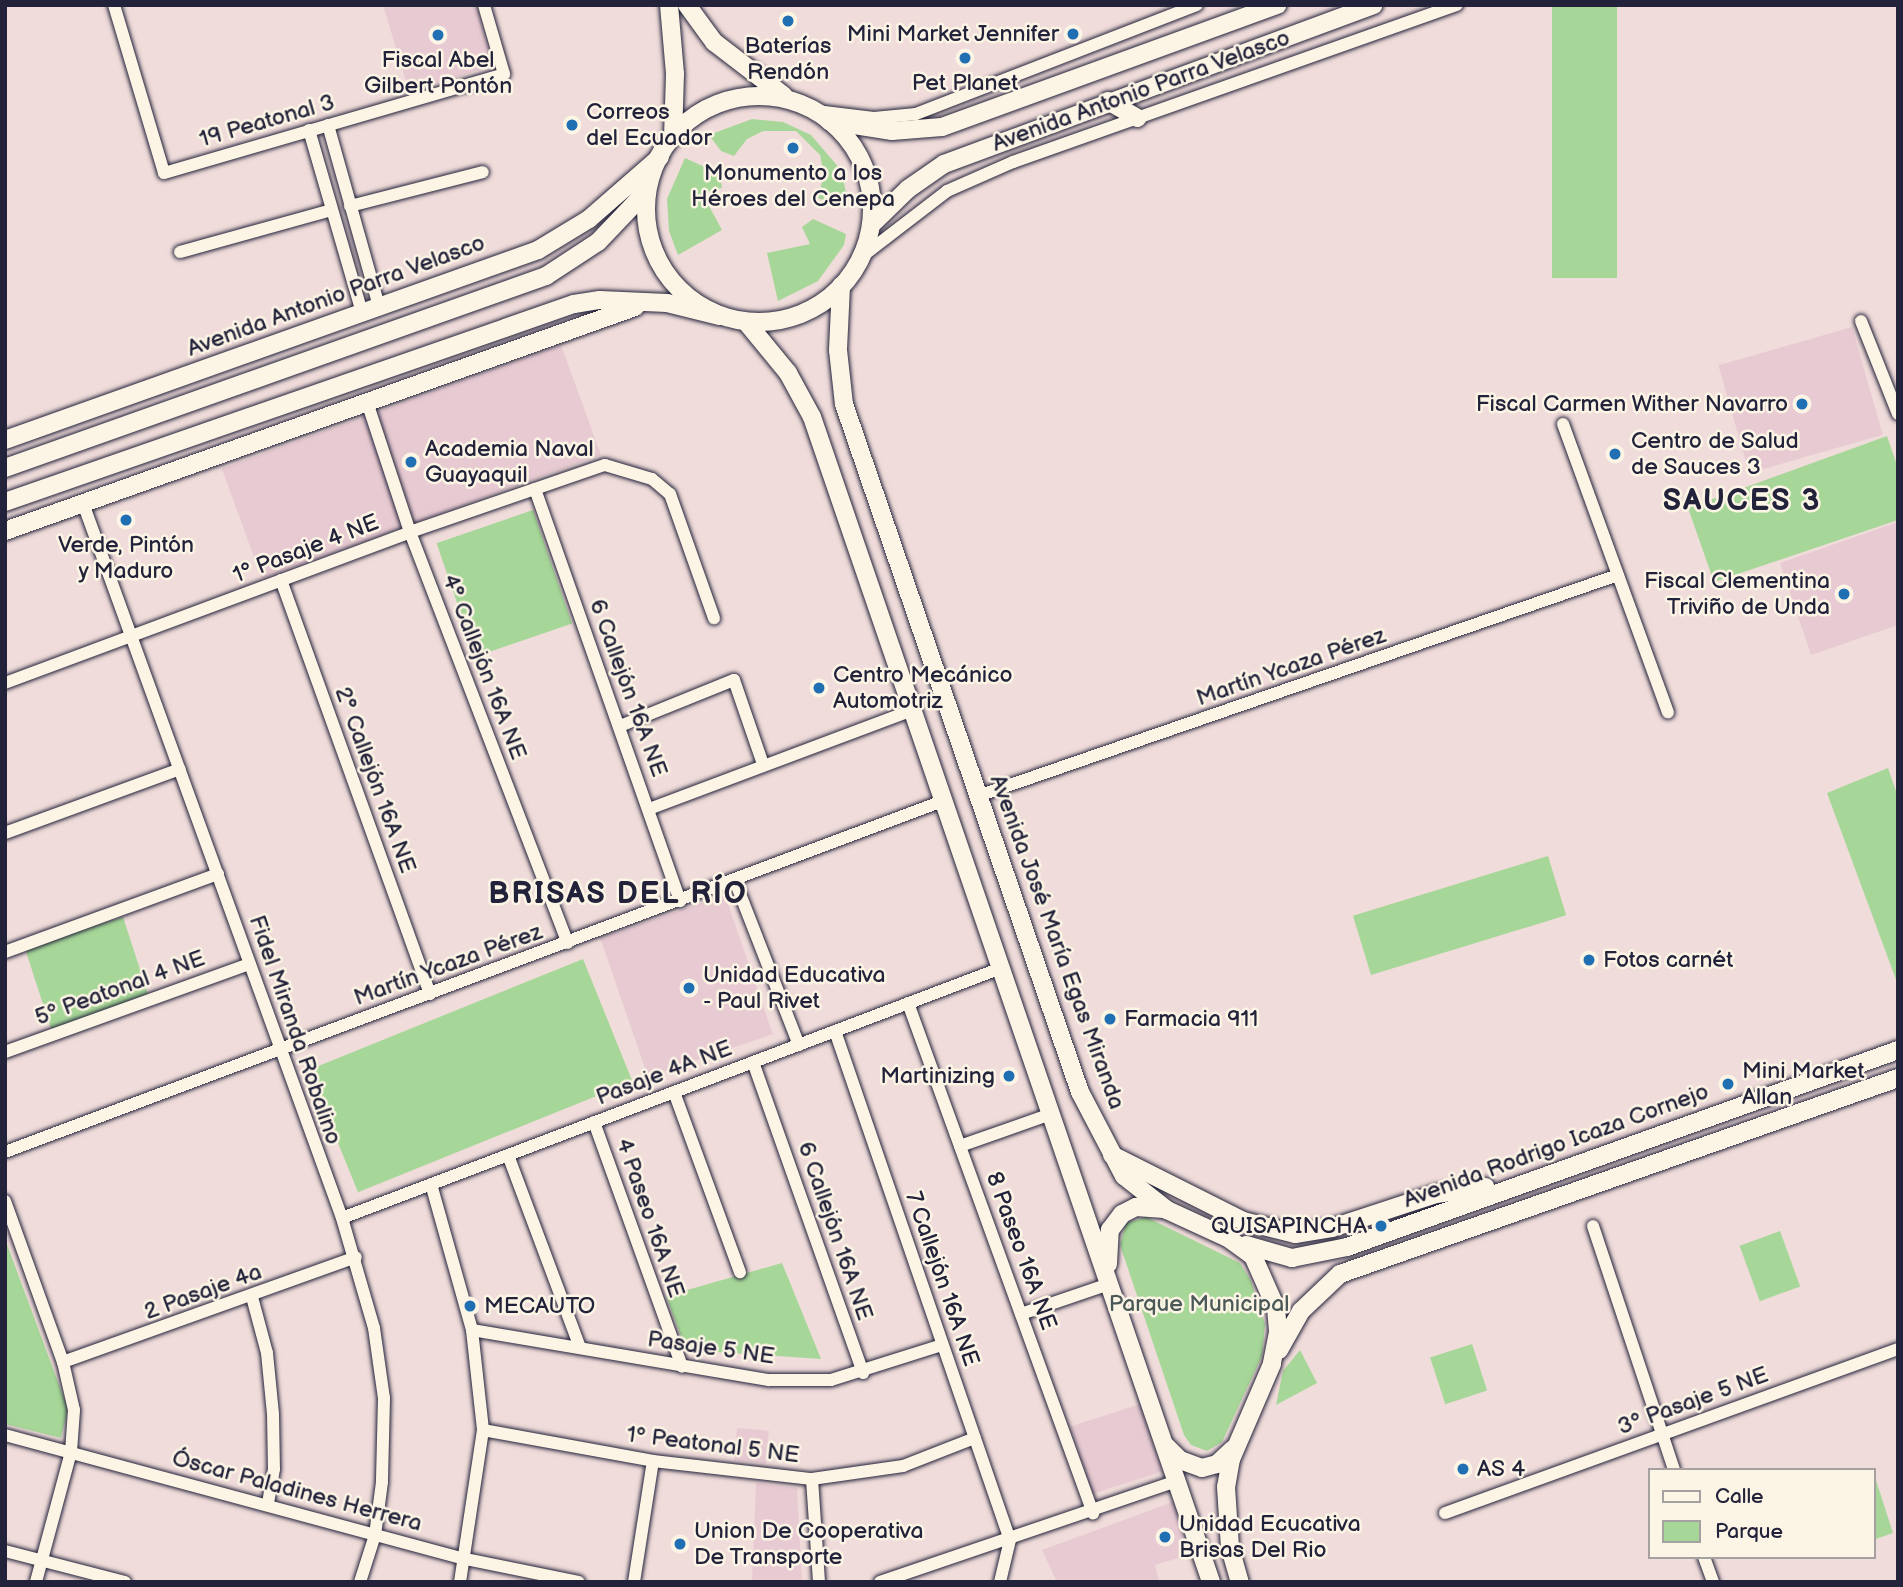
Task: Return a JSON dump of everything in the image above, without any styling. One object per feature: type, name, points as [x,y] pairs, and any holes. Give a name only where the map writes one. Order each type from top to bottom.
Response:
[{"type":"main road","points":[[669,5],[675,51],[673,137]]},
{"type":"main road","points":[[5,502],[574,304],[600,300],[667,303],[747,323],[777,321],[805,313],[841,286],[860,258],[871,225],[870,186],[855,149],[823,116],[793,101],[721,48],[687,5]]},
{"type":"main road","name":"Avenida Antonio Parra Velasco","points":[[871,225],[908,189],[944,164],[1373,5]]},
{"type":"main road","name":"Avenida Antonio Parra Velasco","points":[[823,116],[892,131],[942,127],[1267,7]]},
{"type":"main road","points":[[5,468],[547,276],[598,242],[638,200],[673,137],[697,114],[727,100],[760,96],[793,101]]},
{"type":"main road","points":[[1108,101],[1138,118]]},
{"type":"main road","name":"Avenida Antonio Parra Velasco","points":[[5,440],[538,250],[589,219],[660,157]]},
{"type":"main road","points":[[649,181],[645,209],[656,258],[672,282],[693,302],[719,316]]},
{"type":"main road","name":"Avenida José María Egas Miranda","points":[[841,286],[838,350],[844,404],[1080,1092],[1112,1155],[1137,1189],[1167,1210],[1228,1238],[1259,1264],[1276,1308],[1278,1332],[1272,1364],[1237,1444],[1226,1487],[1231,1554],[1243,1582]]},
{"type":"main road","points":[[5,531],[84,506],[547,341],[615,311],[667,303]]},
{"type":"main road","points":[[747,323],[788,373],[812,417],[1209,1581]]},
{"type":"main road","points":[[90,409],[96,436]]},
{"type":"main road","points":[[48,425],[54,450]]},
{"type":"main road","points":[[1893,1052],[1897,1080]]},
{"type":"main road","name":"Avenida Rodrigo Icaza Cornejo","points":[[1228,1238],[1276,1256],[1307,1257],[1347,1247],[1517,1183],[1893,1052]]},
{"type":"main road","name":"Avenida Rodrigo Icaza Cornejo","points":[[1272,1364],[1301,1311],[1340,1274],[1897,1080]]},
{"type":"main road","points":[[1112,1155],[1243,1221],[1295,1234],[1332,1228],[1436,1194],[1517,1183]]},
{"type":"main road","points":[[1108,1281],[1108,1241],[1115,1221],[1136,1207],[1167,1210]]},
{"type":"main road","points":[[1162,1441],[1180,1460],[1202,1468],[1217,1464],[1237,1444]]},
{"type":"street","name":"19 Peatonal 3","points":[[114,5],[164,173],[504,74],[484,5]]},
{"type":"street","points":[[823,116],[874,118],[916,114],[1197,5]]},
{"type":"street","name":"Avenida Antonio Parra Velasco","points":[[860,258],[947,191],[1013,162],[1457,5]]},
{"type":"street","points":[[328,124],[350,206],[370,309]]},
{"type":"street","points":[[310,130],[331,211],[370,309]]},
{"type":"street","points":[[350,206],[482,172]]},
{"type":"street","points":[[180,252],[331,211]]},
{"type":"street","points":[[1861,321],[1898,414]]},
{"type":"street","name":"4° Callejón 16A NE","points":[[368,405],[410,532],[568,943]]},
{"type":"street","points":[[1563,425],[1668,712]]},
{"type":"street","name":"1º Pasaje 4 NE","points":[[5,683],[410,532],[596,467],[623,467],[652,479],[670,494],[714,618]]},
{"type":"street","name":"6 Callejón 16A NE","points":[[535,489],[680,901]]},
{"type":"street","name":"Fidel Miranda Robalino","points":[[84,506],[356,1257],[374,1328],[383,1398],[382,1482],[375,1535],[360,1582]]},
{"type":"street","name":"Martín Ycaza Pérez","points":[[978,796],[1618,575]]},
{"type":"street","name":"2° Callejón 16A NE","points":[[281,580],[430,994]]},
{"type":"street","points":[[620,726],[734,680],[763,764]]},
{"type":"street","points":[[649,809],[912,710]]},
{"type":"street","points":[[5,833],[180,769]]},
{"type":"street","name":"Martín Ycaza Pérez","points":[[5,1152],[943,801]]},
{"type":"street","points":[[5,952],[218,874]]},
{"type":"street","points":[[735,881],[799,1045]]},
{"type":"street","name":"5º Peatonal 4 NE","points":[[5,1052],[250,964]]},
{"type":"street","name":"Pasaje 4A NE","points":[[342,1218],[1001,968]]},
{"type":"street","name":"8 Paseo 16A NE","points":[[908,1003],[1093,1513]]},
{"type":"street","name":"7 Callejón 16A NE","points":[[835,1031],[1010,1540]]},
{"type":"street","name":"6 Callejón 16A NE","points":[[753,1062],[863,1373]]},
{"type":"street","points":[[674,1092],[740,1272]]},
{"type":"street","points":[[960,1146],[1051,1114]]},
{"type":"street","name":"4 Paseo 16A NE","points":[[594,1122],[682,1367]]},
{"type":"street","points":[[508,1155],[580,1348]]},
{"type":"street","points":[[430,1184],[472,1330],[483,1430],[466,1559],[460,1582]]},
{"type":"street","points":[[5,1201],[63,1362],[74,1410],[71,1452],[36,1582]]},
{"type":"street","points":[[1593,1226],[1673,1468]]},
{"type":"street","name":"2 Pasaje 4a","points":[[63,1362],[252,1297],[356,1257]]},
{"type":"street","points":[[1021,1314],[1108,1281]]},
{"type":"street","points":[[252,1297],[267,1353],[272,1414],[274,1469],[268,1503]]},
{"type":"street","name":"Pasaje 5 NE","points":[[472,1330],[769,1380],[831,1380],[863,1373],[942,1345]]},
{"type":"street","name":"3º Pasaje 5 NE","points":[[1444,1513],[1898,1349]]},
{"type":"street","name":"1º Peatonal 5 NE","points":[[483,1430],[653,1461],[812,1479],[903,1466],[975,1438]]},
{"type":"street","name":"Óscar Paladines Herrera","points":[[5,1435],[268,1503],[466,1559],[579,1582]]},
{"type":"street","points":[[634,1582],[653,1461]]},
{"type":"street","points":[[812,1479],[819,1582]]},
{"type":"street","points":[[880,1582],[1093,1513],[1176,1481]]},
{"type":"street","points":[[999,1582],[1010,1540]]},
{"type":"street","points":[[5,1551],[125,1582]]},
{"type":"street","points":[[1705,1559],[1713,1582]]},
{"type":"shaded area","name":"Fiscal Abel Gilbert Pontón","points":[[383,5],[476,5],[493,66],[409,91]]},
{"type":"shaded area","name":"Fiscal Carmen Wither Navarro","points":[[1852,327],[1883,435],[1749,473],[1718,365]]},
{"type":"shaded area","name":"Academia Naval Guayaquil","points":[[561,345],[601,455],[262,578],[222,468]]},
{"type":"shaded area","name":"Fiscal Clementina Triviño de Unda","points":[[1898,522],[1898,625],[1811,655],[1780,563]]},
{"type":"shaded area","name":"Unidad Educativa - Paul Rivet","points":[[725,895],[773,1034],[648,1077],[600,938]]},
{"type":"shaded area","points":[[1140,1404],[1162,1472],[1093,1494],[1071,1427]]},
{"type":"shaded area","points":[[737,1428],[769,1431],[766,1464],[734,1461]]},
{"type":"shaded area","points":[[756,1483],[797,1488],[802,1580],[752,1580]]},
{"type":"shaded area","points":[[1173,1502],[1188,1555],[1155,1565],[1159,1582],[1057,1582],[1042,1550]]},
{"type":"green space","points":[[1552,5],[1617,5],[1617,278],[1552,278]]},
{"type":"green space","points":[[752,119],[783,122],[811,135],[841,170],[848,201],[831,203],[818,198],[824,174],[820,155],[796,131],[763,131],[747,139],[734,156],[721,151],[709,135]]},
{"type":"green space","points":[[685,158],[720,174],[722,188],[702,193],[722,230],[678,255],[669,231],[667,199]]},
{"type":"green space","points":[[813,219],[846,234],[844,245],[818,281],[778,301],[767,253],[810,244],[802,227]]},
{"type":"green space","points":[[1887,436],[1898,468],[1898,520],[1714,582],[1688,508]]},
{"type":"green space","points":[[533,510],[572,623],[476,657],[437,543]]},
{"type":"green space","points":[[1888,768],[1898,797],[1898,985],[1827,793]]},
{"type":"green space","points":[[1548,856],[1566,915],[1371,975],[1353,916]]},
{"type":"green space","points":[[123,917],[149,997],[51,1029],[25,949]]},
{"type":"green space","points":[[583,959],[632,1081],[358,1192],[309,1070]]},
{"type":"green space","name":"Parque Municipal","points":[[1146,1217],[1240,1263],[1251,1281],[1265,1324],[1262,1356],[1222,1442],[1207,1451],[1191,1445],[1184,1435],[1120,1245],[1126,1223]]},
{"type":"green space","points":[[1780,1231],[1800,1286],[1760,1301],[1740,1246]]},
{"type":"green space","points":[[5,1239],[68,1409],[61,1438],[5,1424]]},
{"type":"green space","points":[[782,1263],[821,1359],[686,1350],[666,1296]]},
{"type":"green space","points":[[1472,1344],[1487,1391],[1445,1404],[1430,1358]]},
{"type":"green space","points":[[1300,1350],[1317,1383],[1276,1405],[1283,1371]]},
{"type":"green space","points":[[1875,1477],[1893,1533],[1875,1539]]},
{"type":"place","name":"Baterías Rendón","points":[[788,21]]},
{"type":"place","name":"Mini Market Jennifer","points":[[1073,34]]},
{"type":"place","name":"Fiscal Abel Gilbert Pontón","points":[[438,35]]},
{"type":"place","name":"Pet Planet","points":[[965,58]]},
{"type":"place","name":"Correos del Ecuador","points":[[572,125]]},
{"type":"place","name":"Monumento a los Héroes del Cenepa","points":[[793,148]]},
{"type":"place","name":"Fiscal Carmen Wither Navarro","points":[[1802,404]]},
{"type":"place","name":"Centro de Salud de Sauces 3","points":[[1615,454]]},
{"type":"place","name":"Academia Naval Guayaquil","points":[[411,462]]},
{"type":"place","name":"Verde, Pintón y Maduro","points":[[126,520]]},
{"type":"place","name":"Fiscal Clementina Triviño de Unda","points":[[1844,594]]},
{"type":"place","name":"Centro Mecánico Automotriz","points":[[819,688]]},
{"type":"place","name":"Fotos carnét","points":[[1589,960]]},
{"type":"place","name":"Unidad Educativa - Paul Rivet","points":[[689,988]]},
{"type":"place","name":"Farmacia 911","points":[[1110,1019]]},
{"type":"place","name":"Martinizing","points":[[1009,1076]]},
{"type":"place","name":"Mini Market Allan","points":[[1728,1084]]},
{"type":"place","name":"QUISAPINCHA","points":[[1381,1226]]},
{"type":"place","name":"MECAUTO","points":[[470,1306]]},
{"type":"place","name":"AS 4","points":[[1463,1469]]},
{"type":"place","name":"Unidad Ecucativa Brisas Del Rio","points":[[1165,1537]]},
{"type":"place","name":"Union De Cooperativa De Transporte","points":[[680,1544]]},
{"type":"district","name":"SAUCES 3","points":[[1742,501]]},
{"type":"district","name":"BRISAS DEL RÍO","points":[[618,894]]}]
